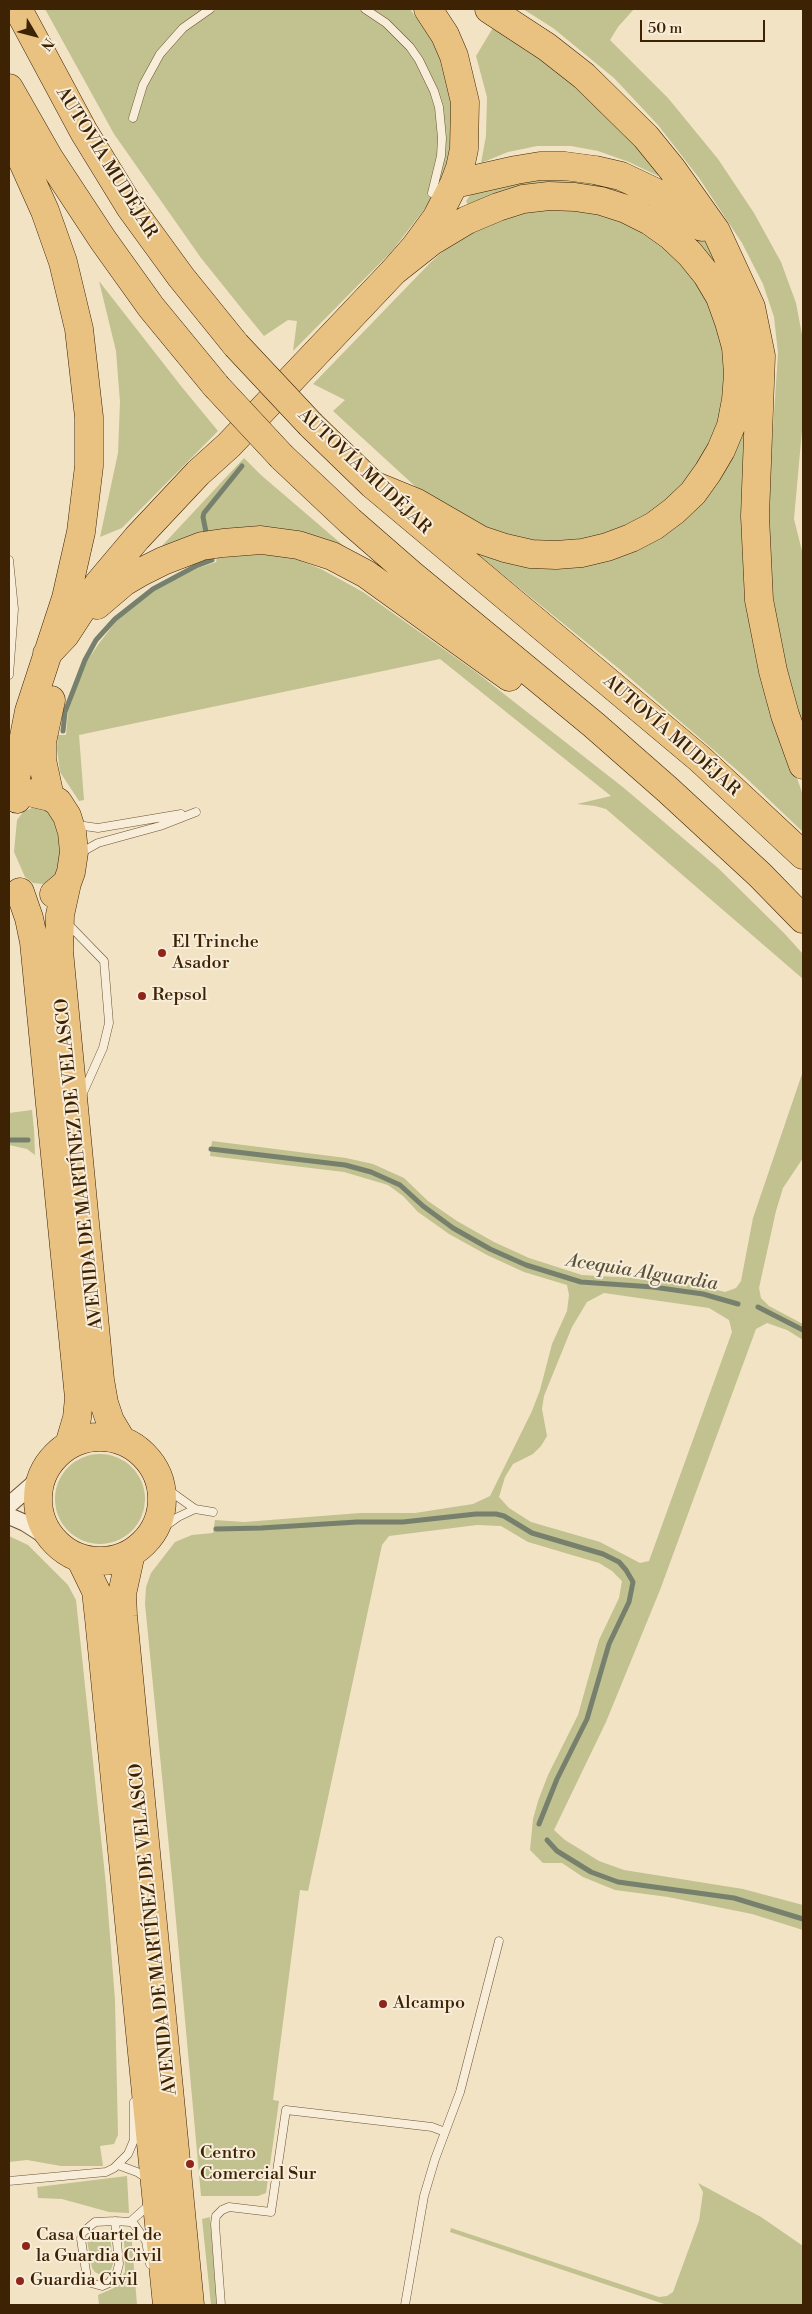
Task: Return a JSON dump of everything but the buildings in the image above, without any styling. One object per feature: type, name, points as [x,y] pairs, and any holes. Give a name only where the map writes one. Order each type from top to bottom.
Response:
[{"type":"highway","name":"AUTOVÍA MUDÉJAR","points":[[18,9],[84,132],[130,207],[181,277],[236,345],[311,425],[373,485],[700,759],[803,855]]},
{"type":"highway","points":[[47,654],[65,635],[99,584],[137,538],[198,473],[229,445],[394,271],[426,232],[443,188],[464,150],[465,102],[454,56],[445,35],[428,9]]},
{"type":"highway","points":[[488,9],[539,41],[584,76],[646,137],[700,206],[716,231],[751,307],[761,356],[754,516],[759,600],[773,671],[785,715],[803,765]]},
{"type":"highway","points":[[9,88],[49,158],[121,266],[216,386],[282,457],[406,569],[594,725],[706,824],[803,919]]},
{"type":"highway","points":[[9,131],[45,211],[62,262],[79,329],[87,391],[89,466],[81,532],[73,574],[22,737],[12,803]]},
{"type":"highway","points":[[443,188],[540,166],[565,166],[621,176],[657,192],[691,217],[729,259]]},
{"type":"highway","points":[[373,485],[417,503],[481,540],[505,548],[530,554],[582,553],[607,547],[654,526],[674,511],[708,472],[721,450],[730,426],[736,400],[738,374],[736,348],[729,322],[711,282],[690,254],[671,236],[650,221],[626,209],[601,201],[575,197],[549,196],[523,199],[498,207],[461,223],[432,241],[394,271]]},
{"type":"highway","points":[[50,797],[42,760],[45,724],[65,661],[94,608],[127,565],[204,479],[229,445]]},
{"type":"highway","points":[[94,608],[124,582],[141,572],[202,546],[261,540],[298,545],[332,556],[372,578],[570,723],[594,725]]},
{"type":"highway","points":[[12,803],[32,794],[50,797],[64,810],[69,822],[74,857]]},
{"type":"highway","name":"AVENIDA DE MARTÍNEZ DE VELASCO","points":[[74,857],[60,915],[59,951],[103,1395],[110,1420],[122,1441]]},
{"type":"highway","points":[[14,886],[36,898],[45,897],[61,890],[67,883]]},
{"type":"highway","name":"AVENIDA DE MARTÍNEZ DE VELASCO","points":[[14,886],[30,918],[34,942],[79,1398],[77,1418],[59,1453]]},
{"type":"highway","points":[[100,1436],[122,1441],[132,1445],[148,1460],[159,1479],[162,1503],[156,1526],[141,1545],[112,1560],[101,1562],[70,1554],[53,1540],[41,1520],[38,1502],[40,1484],[59,1453],[89,1438],[100,1436]]},
{"type":"highway","name":"AVENIDA DE MARTÍNEZ DE VELASCO","points":[[141,1545],[123,1584],[123,1616],[190,2305]]},
{"type":"highway","name":"AVENIDA DE MARTÍNEZ DE VELASCO","points":[[80,1558],[93,1583],[97,1598],[167,2305]]},
{"type":"street","points":[[9,1505],[32,1486],[59,1453]]},
{"type":"street","points":[[9,1516],[25,1523],[53,1540]]},
{"type":"lane","points":[[133,118],[143,85],[160,54],[183,28],[210,9]]},
{"type":"lane","points":[[365,9],[386,23],[410,47],[420,60],[434,91],[440,115],[443,188]]},
{"type":"lane","points":[[9,560],[14,609],[9,675]]},
{"type":"lane","points":[[69,822],[83,827],[98,828],[196,812],[160,826],[98,843],[74,857]]},
{"type":"lane","points":[[60,915],[104,961],[109,1023],[103,1048],[75,1110]]},
{"type":"lane","points":[[159,1479],[174,1494],[195,1509],[213,1512]]},
{"type":"lane","points":[[141,1545],[178,1517],[195,1509]]},
{"type":"lane","points":[[405,2305],[424,2196],[460,2092],[499,1941]]},
{"type":"lane","points":[[133,2048],[134,1972]]},
{"type":"lane","points":[[9,2181],[106,2172],[118,2165],[128,2154],[134,2140],[133,2095]]},
{"type":"lane","points":[[221,2305],[216,2216],[222,2210],[229,2207],[271,2212],[286,2110],[432,2127],[445,2132]]},
{"type":"lane","points":[[118,2165],[138,2172],[156,2190],[144,2211],[130,2222]]},
{"type":"lane","points":[[115,2221],[119,2264],[109,2283],[96,2286],[87,2278],[81,2239],[82,2233],[94,2222],[115,2221],[130,2222],[143,2234],[151,2268]]},
{"type":"shaded area","points":[[45,9],[410,9],[433,41],[441,60],[452,103],[451,148],[442,180],[433,198],[392,251],[293,351],[297,321],[288,320],[264,336],[246,314],[201,258],[114,134]]},
{"type":"shaded area","points":[[523,9],[634,9],[618,27],[610,40],[668,98],[718,159],[754,213],[781,262],[796,303],[803,340],[803,419],[794,519],[803,555],[803,728],[786,676],[776,626],[770,570],[767,518],[778,353],[774,317],[763,284],[742,243],[699,178],[658,125],[614,78],[553,28]]},
{"type":"shaded area","points":[[494,26],[559,70],[659,167],[658,176],[629,162],[598,151],[571,146],[537,146],[508,152],[481,163],[486,136],[487,97],[476,56]]},
{"type":"shaded area","points":[[517,177],[603,178],[659,203],[705,240],[734,287],[750,327],[747,567],[751,632],[780,731],[803,795],[803,832],[745,777],[623,672],[470,548],[557,565],[717,478],[739,319],[630,201],[470,209],[466,201],[471,194]]},
{"type":"shaded area","points":[[574,204],[646,227],[700,279],[728,349],[723,424],[686,486],[648,517],[603,536],[555,543],[531,541],[507,536],[484,527],[417,488],[333,411],[345,400],[313,384],[431,262],[450,245],[500,214]]},
{"type":"shaded area","points":[[99,281],[218,431],[122,528],[100,537],[118,453],[120,402],[116,351]]},
{"type":"shaded area","points":[[244,458],[261,475],[352,553],[159,549]]},
{"type":"shaded area","points":[[266,554],[293,558],[321,569],[363,592],[476,672],[624,788],[718,868],[784,933],[803,954],[803,979],[606,809],[577,804],[611,796],[440,659],[79,735],[84,800],[79,801],[60,772],[57,749],[58,735],[66,735],[68,712],[79,681],[87,661],[100,642],[117,620],[154,591],[198,568],[216,562],[217,558]]},
{"type":"shaded area","points":[[34,807],[45,809],[49,812],[57,826],[61,843],[60,860],[56,876],[43,884],[33,883],[25,877],[14,852],[17,820],[23,812]]},
{"type":"shaded area","points":[[803,1071],[803,1158],[783,1188],[759,1288],[761,1298],[769,1306],[803,1324],[803,1340],[787,1330],[767,1323],[756,1329],[660,1590],[606,1722],[554,1830],[565,1840],[599,1861],[624,1870],[743,1889],[803,1905],[803,1930],[752,1914],[668,1897],[615,1890],[583,1877],[562,1863],[543,1863],[530,1850],[533,1819],[538,1801],[548,1775],[578,1715],[599,1640],[619,1598],[622,1581],[612,1571],[599,1563],[528,1542],[501,1526],[477,1525],[389,1536],[382,1545],[308,1891],[300,1890],[273,2100],[279,2101],[266,2193],[258,2196],[201,2196],[145,1604],[146,1587],[151,1573],[175,1542],[192,1535],[213,1533],[215,1520],[244,1522],[360,1513],[415,1513],[473,1504],[490,1496],[532,1411],[540,1390],[552,1344],[567,1311],[569,1295],[567,1285],[524,1272],[487,1255],[449,1234],[418,1212],[403,1196],[388,1185],[344,1172],[210,1156],[212,1141],[346,1158],[373,1164],[404,1178],[428,1201],[457,1221],[494,1242],[529,1258],[582,1275],[654,1279],[725,1292],[736,1288],[741,1281],[753,1218]],"holes":[[[604,1293],[709,1308],[729,1320],[732,1332],[649,1561],[640,1563],[600,1542],[531,1522],[509,1508],[499,1497],[505,1477],[513,1464],[533,1454],[547,1436],[542,1409],[544,1396],[572,1327],[587,1302]]]},
{"type":"shaded area","points":[[32,1110],[35,1155],[27,1149],[9,1145],[9,1113]]},
{"type":"shaded area","points":[[100,1454],[117,1458],[132,1467],[141,1482],[145,1499],[141,1516],[132,1531],[117,1540],[100,1544],[83,1540],[68,1531],[59,1516],[55,1499],[59,1482],[68,1467],[83,1458]]},
{"type":"shaded area","points":[[9,1536],[28,1545],[68,1585],[76,1600],[106,1885],[115,2000],[118,2135],[114,2144],[100,2146],[103,2166],[61,2166],[27,2160],[9,2162]]},
{"type":"shaded area","points":[[127,2176],[129,2213],[109,2212],[62,2199],[38,2198],[37,2187]]},
{"type":"shaded area","points":[[698,2183],[761,2217],[803,2246],[803,2305],[667,2305],[450,2232],[451,2228],[659,2297],[667,2296],[673,2292],[699,2221],[703,2192]]},
{"type":"shaded area","points":[[210,2217],[217,2305],[211,2305],[202,2219]]},
{"type":"shaded area","points":[[131,2231],[137,2305],[99,2305],[98,2295],[114,2288],[125,2272],[124,2237]]},
{"type":"shaded area","points":[[106,2232],[110,2235],[113,2264],[110,2272],[102,2276],[92,2268],[87,2240],[90,2234]]},
{"type":"waterway","points":[[206,532],[204,513],[242,466]]},
{"type":"waterway","points":[[63,731],[65,712],[85,660],[96,640],[115,619],[153,589],[196,566],[212,560]]},
{"type":"waterway","points":[[9,1140],[28,1140]]},
{"type":"waterway","name":"Acequia Alguardia","points":[[211,1149],[345,1165],[371,1172],[400,1185],[423,1206],[453,1228],[490,1249],[526,1265],[581,1282],[653,1287],[703,1294],[738,1304]]},
{"type":"waterway","name":"Acequia Alguardia","points":[[758,1307],[803,1330]]},
{"type":"waterway","points":[[216,1529],[357,1522],[403,1522],[476,1514],[496,1514],[504,1516],[532,1533],[603,1554],[619,1562],[633,1582],[629,1602],[609,1644],[587,1719],[557,1779],[539,1824]]},
{"type":"waterway","points":[[547,1840],[557,1851],[591,1872],[618,1882],[734,1898],[803,1919]]},
{"type":"place","name":"El Trinche Asador","points":[[162,953]]},
{"type":"place","name":"Repsol","points":[[142,996]]},
{"type":"place","name":"Alcampo","points":[[383,2004]]},
{"type":"place","name":"Centro Comercial Sur","points":[[190,2164]]},
{"type":"place","name":"Casa Cuartel de la Guardia Civil","points":[[26,2246]]},
{"type":"place","name":"Guardia Civil","points":[[20,2281]]}]
